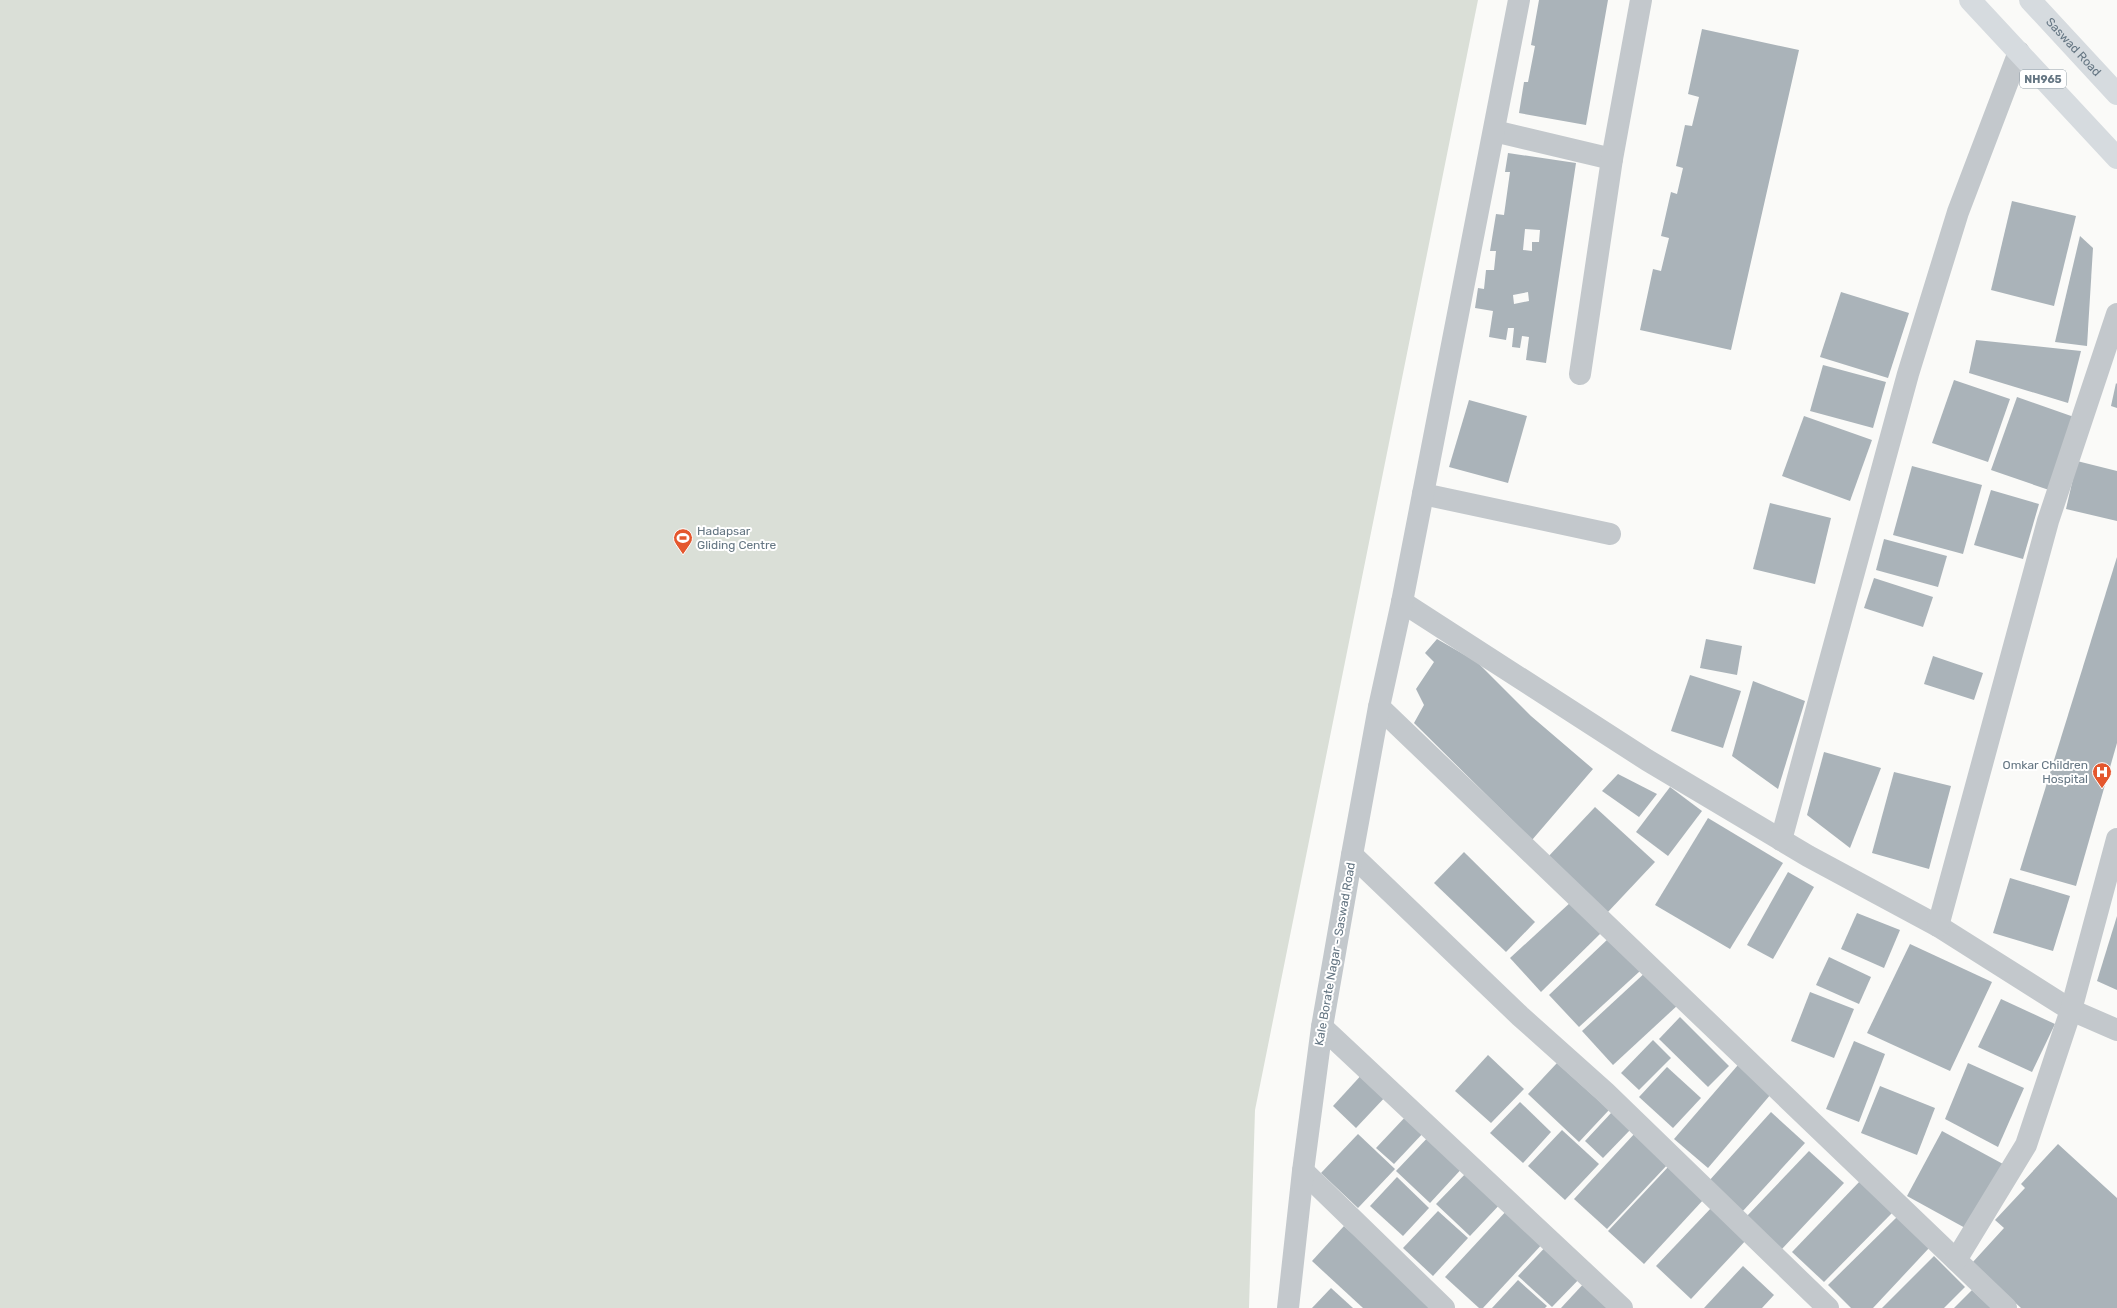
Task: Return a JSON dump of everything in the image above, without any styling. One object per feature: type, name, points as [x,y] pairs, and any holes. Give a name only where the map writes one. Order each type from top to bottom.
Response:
[{"type":"highway","name":"NH965","points":[[1970,0],[2117,158]]},
{"type":"highway","name":"Saswad Road","points":[[2030,0],[2117,94]]},
{"type":"street","name":"Kale Borate Nagar - Saswad Road","points":[[1288,1308],[1303,1172],[1322,1027],[1352,855],[1379,707],[1402,602],[1519,0]]},
{"type":"street","points":[[1580,374],[1612,159],[1641,0]]},
{"type":"street","points":[[1781,840],[1908,374],[1958,212],[2018,52]]},
{"type":"street","points":[[1494,131],[1612,159]]},
{"type":"street","points":[[1938,926],[2048,521],[2117,314]]},
{"type":"street","points":[[1423,494],[1610,534]]},
{"type":"street","points":[[1402,602],[1647,760],[1781,840],[1938,926],[2071,1010],[2117,1030]]},
{"type":"street","points":[[1379,707],[2006,1308]]},
{"type":"street","points":[[1956,1260],[2026,1145],[2071,1010],[2117,838]]},
{"type":"street","points":[[1352,855],[1520,1016],[1605,1092],[1828,1308]]},
{"type":"street","points":[[1322,1027],[1622,1308]]},
{"type":"street","points":[[1303,1172],[1444,1308]]},
{"type":"shaded area","name":"Hadapsar Gliding Centre","points":[[0,0],[1478,0],[1255,1110],[1249,1308],[0,1308]]},
{"type":"building","points":[[1539,0],[1608,0],[1586,125],[1519,113],[1524,82],[1528,82],[1535,46],[1531,45]]},
{"type":"building","points":[[1702,29],[1799,50],[1731,350],[1640,330],[1653,269],[1661,271],[1669,238],[1661,236],[1671,192],[1677,194],[1683,168],[1676,166],[1685,125],[1692,126],[1699,97],[1688,94]]},
{"type":"building","points":[[1508,153],[1576,163],[1546,363],[1526,360],[1529,337],[1522,336],[1520,348],[1512,347],[1514,328],[1508,328],[1506,340],[1489,337],[1493,311],[1475,308],[1478,288],[1484,289],[1486,270],[1494,270],[1496,251],[1490,251],[1496,214],[1504,215],[1510,172],[1505,172]],"holes":[[[1525,229],[1540,230],[1539,242],[1532,242],[1532,251],[1523,250]],[[1528,292],[1529,301],[1514,304],[1513,295]]]},
{"type":"building","points":[[2012,201],[2076,216],[2054,306],[1991,290]]},
{"type":"building","points":[[2080,236],[2093,248],[2087,346],[2055,342]]},
{"type":"building","points":[[1841,292],[1909,313],[1888,378],[1820,357]]},
{"type":"building","points":[[1976,340],[2081,351],[2068,403],[1969,373]]},
{"type":"building","points":[[1823,365],[1886,382],[1873,428],[1810,411]]},
{"type":"building","points":[[1954,380],[2010,399],[1988,462],[1932,443]]},
{"type":"building","points":[[2116,383],[2117,384],[2117,408],[2111,406]]},
{"type":"building","points":[[2017,397],[2074,417],[2049,490],[1991,470]]},
{"type":"building","points":[[1469,400],[1527,416],[1508,483],[1449,467]]},
{"type":"building","points":[[1804,416],[1872,440],[1850,501],[1782,476]]},
{"type":"building","points":[[2077,461],[2117,471],[2117,521],[2066,509]]},
{"type":"building","points":[[1912,466],[1982,485],[1963,554],[1893,535]]},
{"type":"building","points":[[1991,490],[2039,504],[2023,559],[1974,545]]},
{"type":"building","points":[[1770,503],[1831,518],[1815,584],[1753,569]]},
{"type":"building","points":[[1884,539],[1947,556],[1938,587],[1876,570]]},
{"type":"building","points":[[2117,557],[2117,743],[2076,886],[2020,870]]},
{"type":"building","points":[[1874,578],[1933,597],[1923,627],[1864,608]]},
{"type":"building","points":[[1437,639],[1477,662],[1531,716],[1593,769],[1532,840],[1414,723],[1424,705],[1416,689],[1434,662],[1425,653]]},
{"type":"building","points":[[1706,639],[1742,646],[1737,675],[1700,668]]},
{"type":"building","points":[[1933,656],[1983,673],[1974,700],[1924,684]]},
{"type":"building","points":[[1690,675],[1741,691],[1723,748],[1671,731]]},
{"type":"building","points":[[1753,681],[1805,701],[1778,789],[1732,756]]},
{"type":"building","points":[[1824,752],[1881,768],[1850,848],[1807,815]]},
{"type":"building","points":[[1894,772],[1951,786],[1929,869],[1872,853]]},
{"type":"building","points":[[1618,774],[1657,794],[1639,817],[1602,791]]},
{"type":"building","points":[[1670,787],[1702,811],[1668,856],[1636,832]]},
{"type":"building","points":[[1595,807],[1655,862],[1607,913],[1547,858]]},
{"type":"building","points":[[1708,818],[1783,863],[1730,949],[1655,905]]},
{"type":"building","points":[[1464,852],[1535,922],[1506,952],[1434,883]]},
{"type":"building","points":[[1788,872],[1814,887],[1773,959],[1747,945]]},
{"type":"building","points":[[2010,878],[2070,896],[2053,951],[1993,933]]},
{"type":"building","points":[[1572,901],[1601,933],[1541,992],[1510,958]]},
{"type":"building","points":[[1857,913],[1900,930],[1884,968],[1841,949]]},
{"type":"building","points":[[2117,916],[2117,990],[2097,981]]},
{"type":"building","points":[[1609,938],[1640,971],[1579,1027],[1549,995]]},
{"type":"building","points":[[1910,944],[1992,982],[1950,1071],[1867,1033]]},
{"type":"building","points":[[1829,957],[1871,977],[1859,1004],[1816,985]]},
{"type":"building","points":[[1648,970],[1679,1004],[1613,1065],[1582,1031]]},
{"type":"building","points":[[1810,992],[1854,1009],[1834,1058],[1791,1041]]},
{"type":"building","points":[[2001,999],[2055,1024],[2032,1072],[1978,1047]]},
{"type":"building","points":[[1680,1017],[1729,1066],[1708,1087],[1659,1039]]},
{"type":"building","points":[[1653,1040],[1671,1058],[1639,1090],[1621,1073]]},
{"type":"building","points":[[1854,1041],[1885,1054],[1859,1122],[1826,1109]]},
{"type":"building","points":[[1488,1055],[1524,1089],[1491,1123],[1455,1091]]},
{"type":"building","points":[[1557,1063],[1609,1110],[1579,1142],[1528,1094]]},
{"type":"building","points":[[1968,1063],[2024,1088],[1998,1147],[1945,1119]]},
{"type":"building","points":[[1738,1065],[1771,1094],[1708,1168],[1674,1139]]},
{"type":"building","points":[[1667,1067],[1701,1098],[1673,1128],[1639,1097]]},
{"type":"building","points":[[1365,1071],[1388,1094],[1356,1128],[1333,1106]]},
{"type":"building","points":[[1880,1086],[1935,1108],[1917,1155],[1861,1133]]},
{"type":"building","points":[[1520,1102],[1551,1132],[1523,1163],[1490,1133]]},
{"type":"building","points":[[1612,1112],[1631,1129],[1603,1158],[1585,1141]]},
{"type":"building","points":[[1771,1112],[1805,1143],[1742,1212],[1708,1182]]},
{"type":"building","points":[[1408,1114],[1426,1130],[1394,1164],[1376,1148]]},
{"type":"building","points":[[1562,1130],[1599,1164],[1565,1200],[1528,1166]]},
{"type":"building","points":[[1942,1131],[2003,1164],[1967,1229],[1907,1196]]},
{"type":"building","points":[[1636,1132],[1669,1163],[1607,1229],[1574,1199]]},
{"type":"building","points":[[1432,1133],[1466,1164],[1430,1203],[1396,1171]]},
{"type":"building","points":[[1358,1134],[1395,1169],[1358,1208],[1321,1173]]},
{"type":"building","points":[[2058,1144],[2117,1198],[2117,1308],[2021,1308],[1972,1263],[2004,1228],[1995,1220],[2025,1188],[2021,1184]]},
{"type":"building","points":[[1809,1151],[1844,1183],[1781,1250],[1746,1217]]},
{"type":"building","points":[[1669,1166],[1704,1199],[1644,1264],[1608,1231]]},
{"type":"building","points":[[1470,1169],[1504,1200],[1470,1236],[1436,1204]]},
{"type":"building","points":[[1397,1177],[1429,1208],[1403,1236],[1370,1206]]},
{"type":"building","points":[[1861,1180],[1893,1212],[1824,1282],[1792,1252]]},
{"type":"building","points":[[1713,1206],[1748,1238],[1691,1299],[1656,1266]]},
{"type":"building","points":[[1509,1208],[1545,1241],[1483,1308],[1479,1308],[1445,1277]]},
{"type":"building","points":[[1438,1211],[1468,1238],[1433,1276],[1403,1248]]},
{"type":"building","points":[[1898,1216],[1930,1247],[1873,1308],[1851,1308],[1828,1285]]},
{"type":"building","points":[[1344,1226],[1433,1308],[1363,1308],[1312,1261]]},
{"type":"building","points":[[1551,1241],[1585,1273],[1552,1307],[1518,1276]]},
{"type":"building","points":[[1934,1256],[1965,1287],[1944,1308],[1882,1308]]},
{"type":"building","points":[[1743,1266],[1774,1295],[1762,1308],[1704,1308]]},
{"type":"building","points":[[1518,1280],[1547,1306],[1545,1308],[1492,1308]]},
{"type":"building","points":[[1587,1280],[1617,1308],[1561,1308]]},
{"type":"building","points":[[1331,1288],[1353,1308],[1312,1308]]},
{"type":"building","points":[[1972,1290],[1991,1308],[1954,1308]]},
{"type":"place","name":"Hadapsar Gliding Centre","points":[[683,555]]},
{"type":"place","name":"Omkar Children Hospital","points":[[2102,789]]}]
